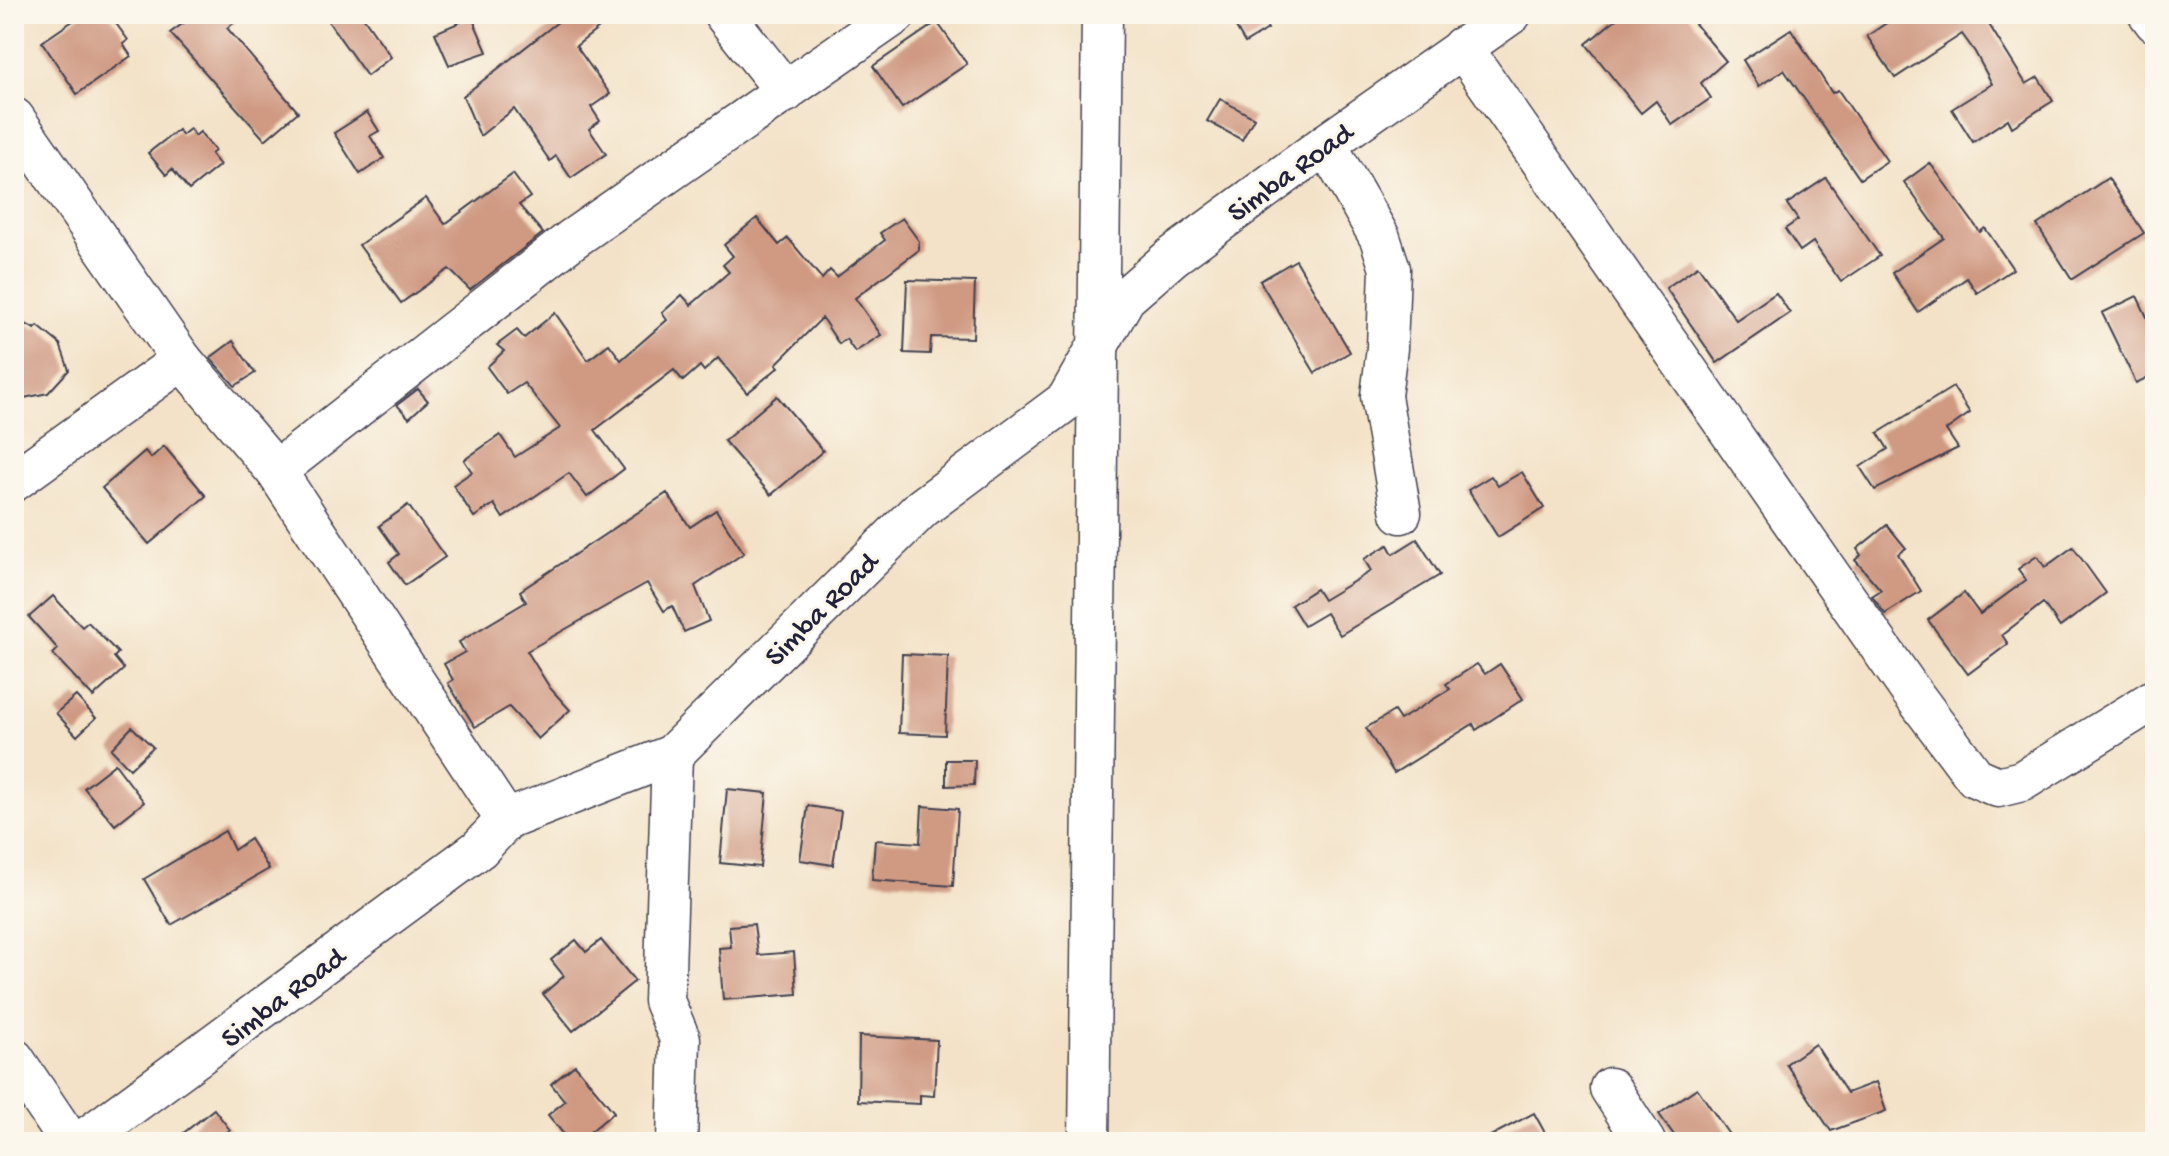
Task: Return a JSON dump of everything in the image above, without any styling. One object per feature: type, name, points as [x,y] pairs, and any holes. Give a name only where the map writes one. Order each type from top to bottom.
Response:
[{"type":"street","points":[[724,14],[786,92]]},
{"type":"street","points":[[276,471],[571,240],[896,14]]},
{"type":"street","points":[[1089,1142],[1102,14]]},
{"type":"street","name":"Simba Road","points":[[81,1142],[479,849],[506,820],[672,755],[922,508],[1067,400],[1125,298],[1172,257],[1511,14]]},
{"type":"street","points":[[2149,14],[2155,22]]},
{"type":"street","points":[[1462,47],[1901,677],[1975,777],[1998,787],[2022,781],[2155,699]]},
{"type":"street","points":[[14,118],[182,360],[276,471],[506,820]]},
{"type":"street","points":[[1326,144],[1380,238],[1390,269],[1381,396],[1401,513]]},
{"type":"street","points":[[14,481],[182,360]]},
{"type":"street","points":[[672,755],[664,1001],[680,1039],[677,1142]]},
{"type":"street","points":[[14,1059],[70,1142]]},
{"type":"street","points":[[1610,1088],[1645,1142]]},
{"type":"building","points":[[83,14],[109,14],[128,40],[123,44],[131,56],[77,94],[42,42]]},
{"type":"building","points":[[196,14],[246,14],[227,28],[298,112],[265,140],[170,33]]},
{"type":"building","points":[[323,14],[361,14],[391,57],[367,76]]},
{"type":"building","points":[[568,14],[589,14],[599,28],[576,46],[610,94],[591,107],[600,121],[589,129],[606,154],[571,178],[556,156],[550,161],[514,109],[480,136],[463,96]]},
{"type":"building","points":[[1228,14],[1259,14],[1268,29],[1245,43]]},
{"type":"building","points":[[1622,14],[1687,14],[1726,61],[1701,83],[1711,98],[1672,125],[1656,101],[1641,113],[1586,44]]},
{"type":"building","points":[[1900,14],[1992,14],[1985,18],[2026,84],[2038,77],[2053,101],[2012,127],[2008,119],[1973,142],[1952,109],[1992,84],[1975,52],[1962,34],[1895,78],[1867,36]]},
{"type":"building","points":[[472,17],[487,52],[449,65],[435,33]]},
{"type":"building","points":[[937,22],[967,64],[902,108],[873,66]]},
{"type":"building","points":[[1791,29],[1832,93],[1838,90],[1887,161],[1860,179],[1784,70],[1759,86],[1743,60]]},
{"type":"building","points":[[1220,99],[1254,118],[1242,140],[1207,121]]},
{"type":"building","points":[[367,112],[379,131],[370,136],[384,158],[360,174],[334,133]]},
{"type":"building","points":[[190,129],[195,136],[200,132],[215,151],[211,154],[220,165],[189,190],[172,169],[166,175],[148,153],[178,130],[182,135]]},
{"type":"building","points":[[1930,163],[1980,232],[1985,228],[2013,269],[1977,293],[1967,278],[1918,312],[1892,273],[1944,238],[1904,182]]},
{"type":"building","points":[[513,174],[530,197],[519,205],[543,233],[470,290],[449,269],[401,303],[359,245],[426,198],[445,224]]},
{"type":"building","points":[[1826,178],[1880,256],[1841,282],[1813,242],[1800,251],[1785,229],[1798,220],[1787,204]]},
{"type":"building","points":[[2108,178],[2144,233],[2072,279],[2037,225]]},
{"type":"building","points":[[757,218],[779,245],[788,238],[822,279],[830,270],[837,277],[885,240],[880,233],[902,218],[919,241],[919,250],[855,298],[881,335],[855,352],[846,339],[839,344],[822,318],[776,364],[779,367],[747,393],[718,358],[704,371],[700,366],[683,381],[674,370],[595,430],[624,469],[587,497],[569,473],[503,518],[494,504],[474,517],[453,485],[472,472],[464,460],[500,435],[515,457],[560,428],[524,383],[507,394],[487,367],[504,351],[497,345],[517,330],[524,338],[555,313],[588,360],[609,344],[621,360],[667,320],[662,313],[682,295],[691,305],[729,272],[723,265],[733,256],[724,245]]},
{"type":"building","points":[[1296,260],[1350,352],[1315,373],[1260,281]]},
{"type":"building","points":[[1698,266],[1736,320],[1776,293],[1790,313],[1717,363],[1666,288]]},
{"type":"building","points":[[907,280],[975,282],[973,338],[931,337],[930,354],[904,353]]},
{"type":"building","points":[[2137,296],[2155,334],[2155,374],[2136,383],[2102,313]]},
{"type":"building","points":[[14,318],[35,329],[38,326],[60,344],[69,370],[48,393],[14,400]]},
{"type":"building","points":[[233,341],[255,373],[235,386],[210,358]]},
{"type":"building","points":[[1953,387],[1970,413],[1946,430],[1958,448],[1875,490],[1860,467],[1888,449],[1878,433]]},
{"type":"building","points":[[418,389],[428,401],[409,418],[397,405]]},
{"type":"building","points":[[777,396],[823,451],[771,495],[724,441]]},
{"type":"building","points":[[164,446],[206,496],[149,544],[102,488],[145,451],[151,458]]},
{"type":"building","points":[[1522,472],[1544,508],[1498,537],[1468,490],[1491,476],[1498,486]]},
{"type":"building","points":[[667,493],[690,527],[716,510],[744,553],[695,586],[709,621],[684,632],[672,606],[664,611],[647,583],[527,651],[550,688],[570,710],[538,739],[509,707],[475,727],[448,683],[453,680],[444,664],[465,652],[459,642],[526,602],[520,591]]},
{"type":"building","points":[[408,505],[445,557],[405,585],[389,562],[399,554],[379,526]]},
{"type":"building","points":[[1887,525],[1906,548],[1898,554],[1921,591],[1885,614],[1872,596],[1881,590],[1855,560],[1861,555],[1857,549]]},
{"type":"building","points":[[1417,539],[1440,575],[1340,635],[1326,613],[1304,626],[1291,605],[1316,589],[1323,600],[1371,571],[1364,559],[1388,545],[1393,554]]},
{"type":"building","points":[[2073,547],[2106,593],[2060,627],[2043,603],[2002,635],[2008,644],[1968,674],[1928,620],[1964,593],[1980,614],[2026,580],[2018,569],[2037,556],[2045,567]]},
{"type":"building","points":[[53,596],[82,627],[88,622],[118,653],[114,657],[124,669],[93,697],[53,654],[58,649],[29,617]]},
{"type":"building","points":[[902,654],[948,656],[945,735],[899,733]]},
{"type":"building","points":[[1477,664],[1485,674],[1500,664],[1523,699],[1476,730],[1473,724],[1394,773],[1366,728],[1394,711],[1400,720],[1450,689],[1446,684]]},
{"type":"building","points":[[76,696],[96,718],[77,736],[56,713]]},
{"type":"building","points":[[132,727],[153,747],[130,769],[111,749]]},
{"type":"building","points":[[946,760],[975,760],[974,785],[946,786]]},
{"type":"building","points":[[115,764],[144,802],[115,825],[84,788]]},
{"type":"building","points":[[727,789],[767,793],[760,867],[720,863]]},
{"type":"building","points":[[808,806],[841,811],[833,865],[800,860]]},
{"type":"building","points":[[922,806],[958,809],[953,886],[872,880],[875,840],[920,843]]},
{"type":"building","points":[[225,831],[234,850],[250,839],[269,869],[171,925],[144,879]]},
{"type":"building","points":[[754,924],[758,955],[794,952],[797,994],[723,1000],[719,948],[731,947],[729,926]]},
{"type":"building","points":[[576,940],[586,952],[601,940],[635,981],[573,1031],[543,994],[564,976],[551,960]]},
{"type":"building","points":[[859,1036],[937,1040],[934,1096],[920,1095],[920,1104],[858,1101]]},
{"type":"building","points":[[1815,1044],[1847,1093],[1876,1082],[1886,1111],[1831,1131],[1786,1064]]},
{"type":"building","points":[[575,1065],[614,1112],[578,1142],[570,1142],[548,1115],[565,1101],[551,1084]]},
{"type":"building","points":[[1697,1088],[1734,1142],[1679,1142],[1659,1114]]},
{"type":"building","points":[[214,1109],[230,1130],[214,1142],[172,1142]]},
{"type":"building","points":[[1534,1113],[1550,1142],[1479,1142]]}]
